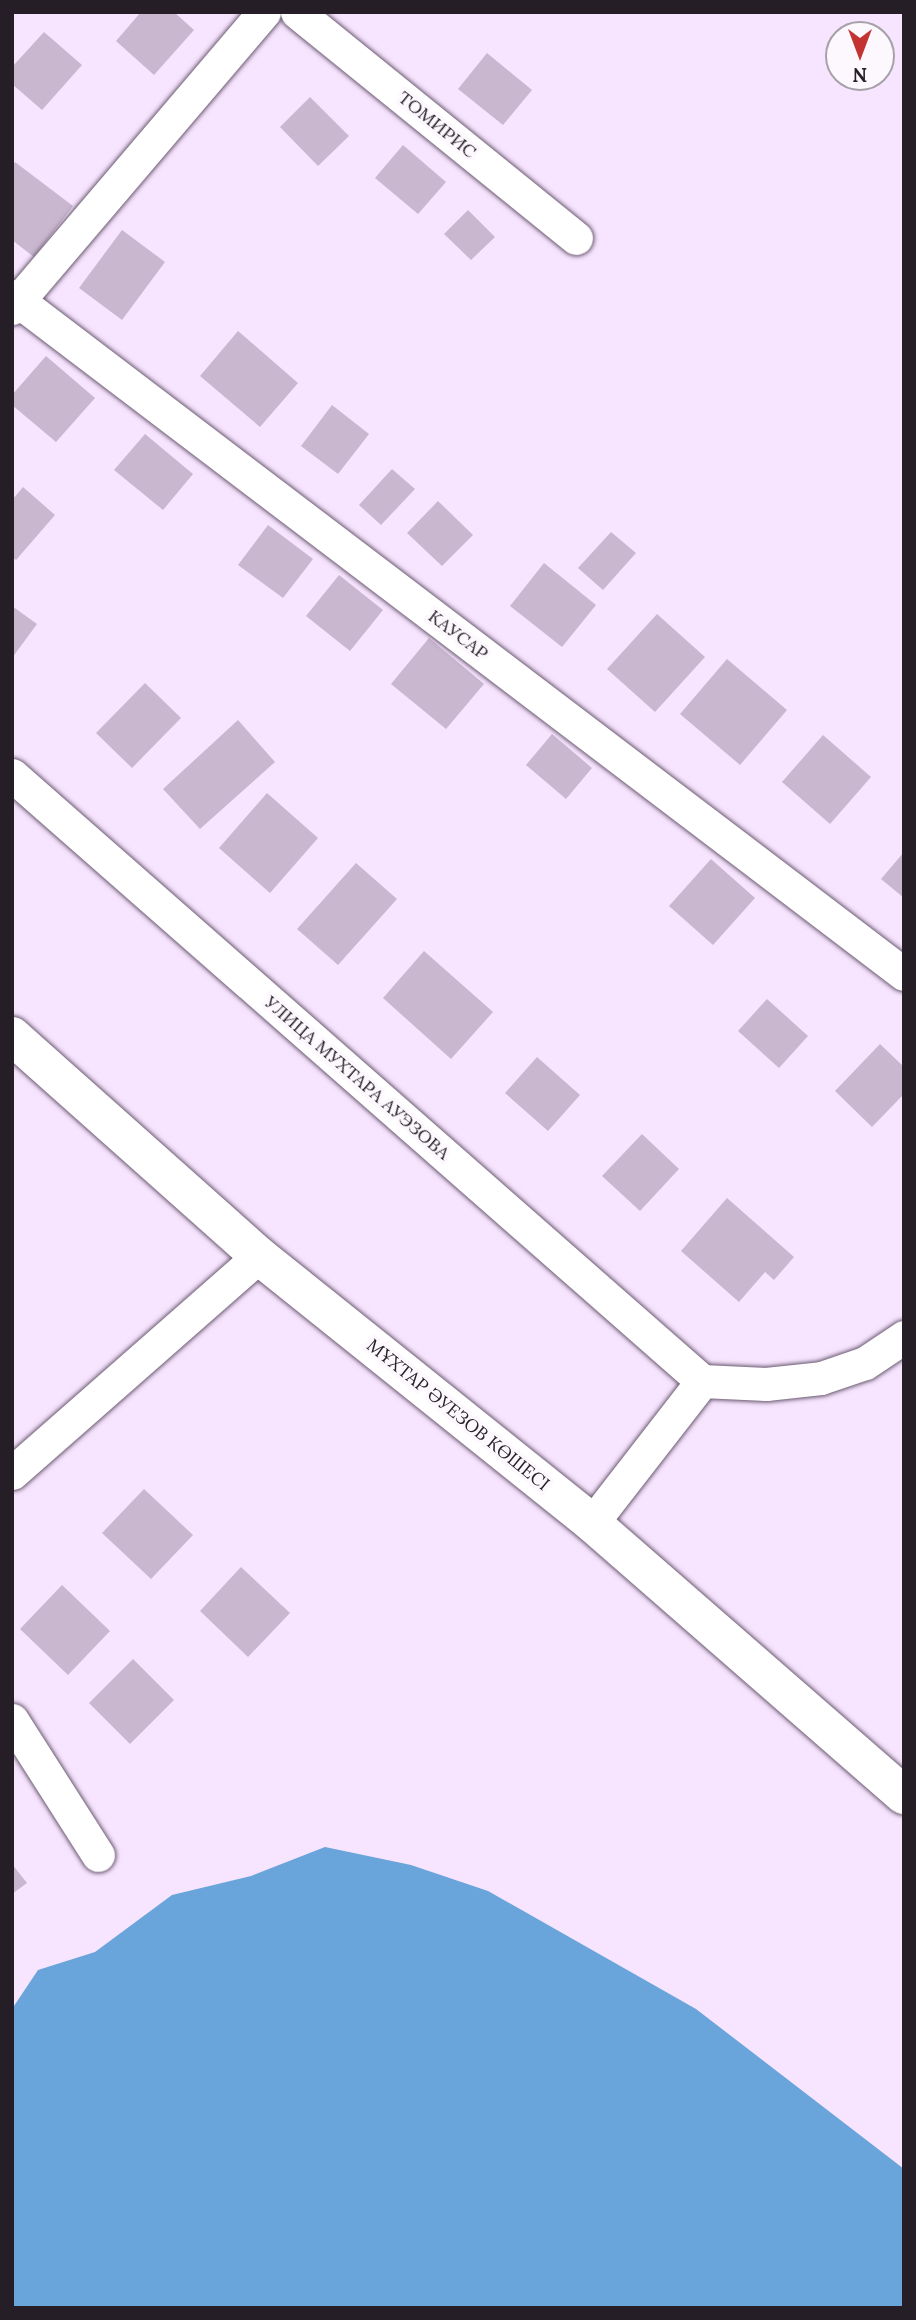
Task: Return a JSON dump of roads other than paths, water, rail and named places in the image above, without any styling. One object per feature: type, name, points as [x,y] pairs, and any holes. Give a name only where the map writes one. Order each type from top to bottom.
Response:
[{"type":"main road","name":"МҰХТАР ӘУЕЗОВ КӨШЕСІ","points":[[12,1036],[259,1256],[592,1523],[904,1795]]},
{"type":"street","points":[[14,302],[264,12]]},
{"type":"street","name":"ТОМИРИС","points":[[297,12],[576,238]]},
{"type":"street","name":"КАУСАР","points":[[14,302],[904,974]]},
{"type":"street","name":"УЛИЦА МУХТАРА АУЭЗОВА","points":[[12,775],[702,1381]]},
{"type":"street","points":[[12,1473],[259,1256]]},
{"type":"street","points":[[592,1523],[702,1381],[766,1384],[821,1378],[865,1363],[904,1336]]},
{"type":"street","points":[[12,1720],[97,1855]]},
{"type":"water","points":[[325,1847],[411,1865],[488,1891],[696,2009],[904,2169],[904,2308],[12,2308],[12,2009],[38,1970],[95,1952],[172,1895],[251,1876]]}]
